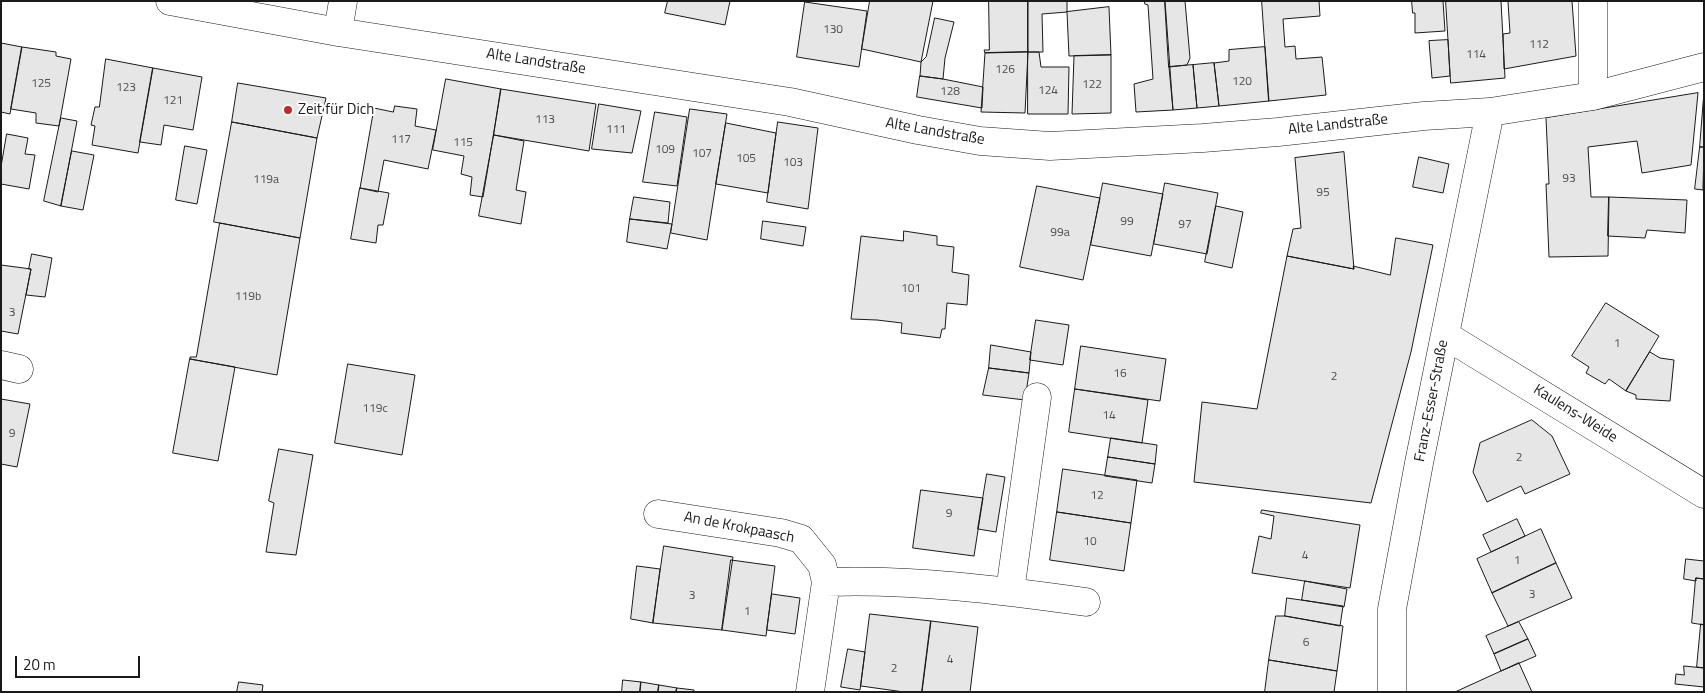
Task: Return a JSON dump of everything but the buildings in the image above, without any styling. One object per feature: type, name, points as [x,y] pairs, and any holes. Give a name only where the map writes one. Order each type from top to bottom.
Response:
[{"type":"street","name":"Alte Landstraße","points":[[170,1],[338,32],[790,102],[918,130],[980,141],[1050,146],[1203,138],[1424,116],[1490,112],[1593,96],[1704,67]]},
{"type":"street","points":[[338,32],[343,1]]},
{"type":"street","points":[[1593,1],[1593,96]]},
{"type":"street","name":"Franz-Esser-Straße","points":[[1392,692],[1392,609],[1490,112]]},
{"type":"street","name":"Kaulens-Weide","points":[[1445,334],[1704,494]]},
{"type":"street","points":[[1010,591],[1037,397]]},
{"type":"street","name":"An de Krokpaasch","points":[[658,514],[781,533],[801,539],[822,564],[826,582],[810,692]]},
{"type":"street","points":[[826,582],[871,581],[1010,591],[1086,602]]},
{"type":"place","name":"Zeit für Dich","points":[[288,110]]}]
